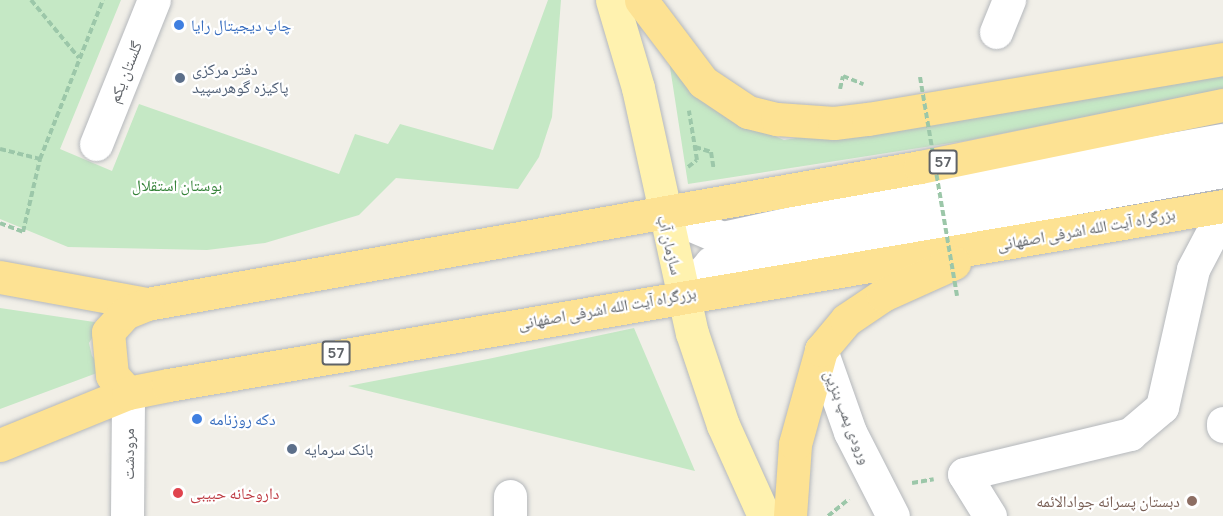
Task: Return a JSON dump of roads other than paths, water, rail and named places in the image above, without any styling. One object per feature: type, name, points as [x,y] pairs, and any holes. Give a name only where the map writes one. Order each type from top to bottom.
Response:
[{"type":"highway","points":[[641,0],[703,82],[748,112],[777,118],[834,123],[868,119],[1223,59]]},
{"type":"highway","name":"57","points":[[0,277],[147,304],[920,167],[1223,105]]},
{"type":"highway","name":"بزرگراه آیت الله اشرفی اصفهانی","points":[[0,445],[128,393],[682,296],[1223,206]]},
{"type":"highway","points":[[790,516],[795,444],[821,350],[846,320],[883,295],[992,246]]},
{"type":"highway","points":[[128,393],[112,375],[108,332],[125,313],[147,304]]},
{"type":"main road","name":"سازمان آب","points":[[612,0],[638,88],[661,212],[682,296],[723,425],[764,516]]},
{"type":"street","name":"گلستان یکم","points":[[96,144],[154,0]]},
{"type":"street","points":[[996,32],[1009,0]]},
{"type":"street","points":[[661,212],[722,238],[947,189],[1223,140]]},
{"type":"street","points":[[682,296],[711,263],[1223,171]]},
{"type":"street","points":[[990,516],[964,474],[1130,434],[1162,407],[1193,269],[1223,212]]},
{"type":"street","name":"ورودی پمپ بنزین","points":[[821,350],[850,432],[893,516]]},
{"type":"street","name":"مرودشت","points":[[127,516],[128,393]]},
{"type":"place","name":"چاپ دیجیتال رایا","points":[[179,25]]},
{"type":"place","name":"دفتر مرکزی پاکیزه گوهرسپید","points":[[180,78]]},
{"type":"place","name":"دکه روزنامه","points":[[197,419]]},
{"type":"place","name":"بانک سرمایه","points":[[292,449]]},
{"type":"place","name":"داروخانه حبیبی","points":[[178,493]]},
{"type":"place","name":"دبستان پسرانه جوادالائمه","points":[[1192,501]]},
{"type":"park label","name":"بوستان استقلال","points":[[177,185]]}]
